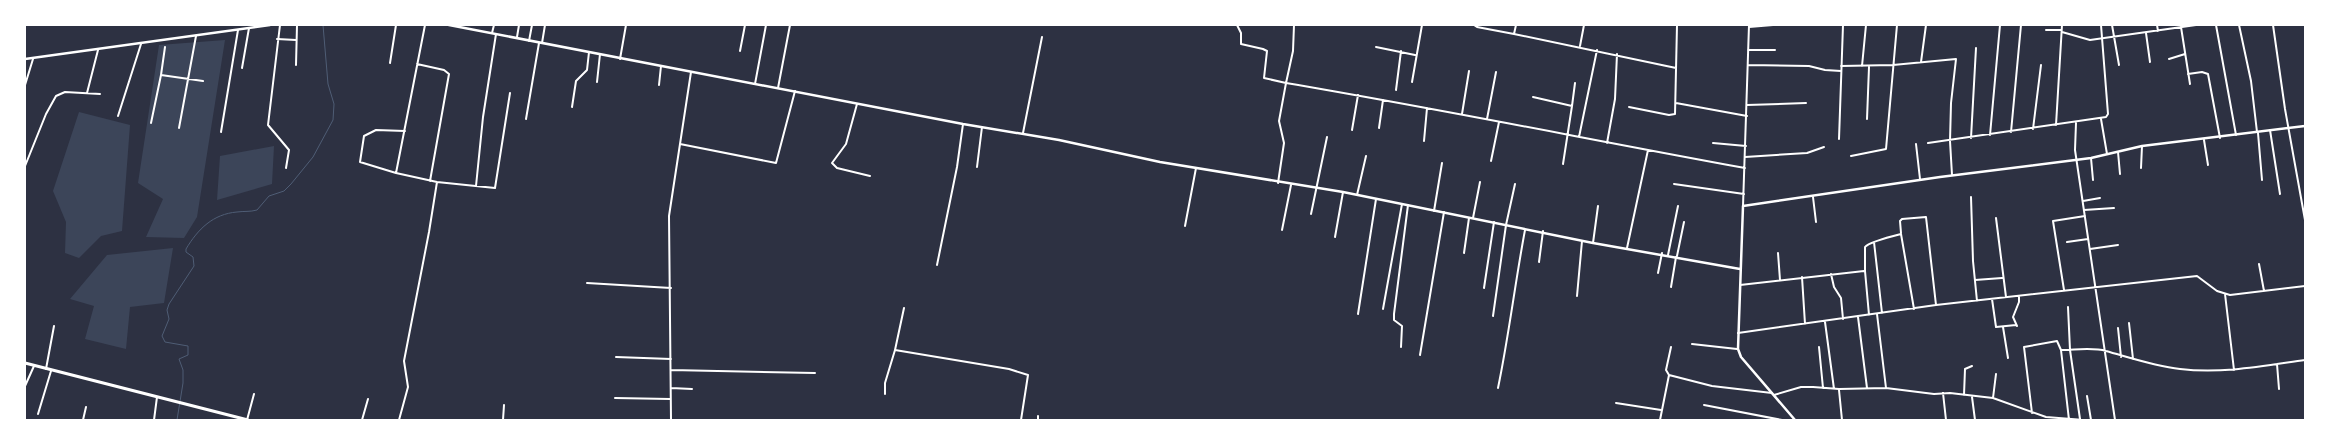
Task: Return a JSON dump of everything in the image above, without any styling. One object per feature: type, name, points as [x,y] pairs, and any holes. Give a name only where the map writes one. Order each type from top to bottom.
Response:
[{"type":"main road","points":[[25,364],[173,401],[231,418],[247,420]]},
{"type":"street","points":[[25,59],[270,25]]},
{"type":"street","points":[[280,25],[268,125],[289,150],[286,168]]},
{"type":"street","points":[[296,65],[297,25]]},
{"type":"street","points":[[390,63],[396,25]]},
{"type":"street","points":[[396,173],[425,25]]},
{"type":"street","points":[[449,25],[1196,168],[1278,183],[1343,192],[1582,240],[1740,269]]},
{"type":"street","points":[[475,30],[476,25]]},
{"type":"street","points":[[476,186],[494,25]]},
{"type":"street","points":[[516,38],[519,25]]},
{"type":"street","points":[[529,41],[532,25]]},
{"type":"street","points":[[526,119],[545,25]]},
{"type":"street","points":[[620,59],[626,25]]},
{"type":"street","points":[[740,51],[745,25]]},
{"type":"street","points":[[755,84],[766,25]]},
{"type":"street","points":[[778,88],[790,25]]},
{"type":"street","points":[[1237,25],[1241,33],[1241,44],[1267,51],[1264,78],[1427,107],[1567,134],[1579,138],[1744,168]]},
{"type":"street","points":[[1278,183],[1284,143],[1279,121],[1293,51],[1294,25]]},
{"type":"street","points":[[1412,82],[1422,25]]},
{"type":"street","points":[[1474,25],[1580,46],[1676,68]]},
{"type":"street","points":[[1493,30],[1494,25]]},
{"type":"street","points":[[1514,34],[1516,25]]},
{"type":"street","points":[[1580,46],[1584,25]]},
{"type":"street","points":[[1629,107],[1673,116],[1675,114],[1677,25]]},
{"type":"street","points":[[1773,25],[1749,26],[1738,349],[1741,357],[1795,420]]},
{"type":"street","points":[[1839,139],[1843,25]]},
{"type":"street","points":[[1862,66],[1866,25]]},
{"type":"street","points":[[1851,156],[1886,149],[1897,25]]},
{"type":"street","points":[[1921,62],[1926,25]]},
{"type":"street","points":[[1990,135],[2000,25]]},
{"type":"street","points":[[2011,132],[2022,25]]},
{"type":"street","points":[[2056,125],[2062,25]]},
{"type":"street","points":[[1928,143],[2101,119],[2108,114],[2101,25]]},
{"type":"street","points":[[2112,25],[2119,65]]},
{"type":"street","points":[[2158,25],[2158,31]]},
{"type":"street","points":[[2046,30],[2062,31],[2090,40],[2196,25]]},
{"type":"street","points":[[2216,25],[2236,135]]},
{"type":"street","points":[[2239,25],[2251,81],[2262,180]]},
{"type":"street","points":[[2273,25],[2305,220]]},
{"type":"street","points":[[2180,27],[2190,84]]},
{"type":"street","points":[[242,68],[249,28]]},
{"type":"street","points":[[221,132],[238,30]]},
{"type":"street","points":[[2146,33],[2150,62]]},
{"type":"street","points":[[179,128],[196,36]]},
{"type":"street","points":[[1023,134],[1042,37]]},
{"type":"street","points":[[277,39],[296,40]]},
{"type":"street","points":[[118,116],[141,44]]},
{"type":"street","points":[[1376,47],[1416,55]]},
{"type":"street","points":[[151,123],[165,48]]},
{"type":"street","points":[[1971,138],[1976,48]]},
{"type":"street","points":[[87,92],[98,50]]},
{"type":"street","points":[[1579,138],[1597,50]]},
{"type":"street","points":[[1748,50],[1775,50]]},
{"type":"street","points":[[1396,90],[1401,51]]},
{"type":"street","points":[[572,107],[576,81],[587,70],[589,52]]},
{"type":"street","points":[[597,82],[600,54]]},
{"type":"street","points":[[1607,143],[1614,99],[1617,54]]},
{"type":"street","points":[[2169,60],[2185,54]]},
{"type":"street","points":[[25,85],[33,58]]},
{"type":"street","points":[[1841,66],[1893,65],[1956,59],[1951,103],[1950,141],[1952,176]]},
{"type":"street","points":[[417,64],[444,70],[449,74],[430,181]]},
{"type":"street","points":[[1748,65],[1809,66],[1841,71]]},
{"type":"street","points":[[2034,129],[2041,65]]},
{"type":"street","points":[[659,85],[662,66]]},
{"type":"street","points":[[1867,119],[1869,66]]},
{"type":"street","points":[[672,420],[670,216],[691,72]]},
{"type":"street","points":[[1462,114],[1469,72]]},
{"type":"street","points":[[1487,119],[1496,72]]},
{"type":"street","points":[[2188,74],[2202,72],[2208,74],[2220,138]]},
{"type":"street","points":[[161,75],[203,82]]},
{"type":"street","points":[[1563,164],[1575,83]]},
{"type":"street","points":[[680,144],[776,163],[795,91]]},
{"type":"street","points":[[25,166],[46,114],[56,96],[65,92],[100,94]]},
{"type":"street","points":[[405,131],[376,130],[364,136],[360,162],[430,181],[494,188],[510,93]]},
{"type":"street","points":[[1352,130],[1358,95]]},
{"type":"street","points":[[1533,98],[1572,106]]},
{"type":"street","points":[[1379,128],[1383,100]]},
{"type":"street","points":[[1747,105],[1806,103]]},
{"type":"street","points":[[857,104],[846,144],[832,163],[837,168],[870,176]]},
{"type":"street","points":[[1676,104],[1746,116]]},
{"type":"street","points":[[1424,140],[1427,107]]},
{"type":"street","points":[[2101,119],[2107,154]]},
{"type":"street","points":[[1491,162],[1500,122]]},
{"type":"street","points":[[2076,123],[2074,143],[2097,287],[2115,420]]},
{"type":"street","points":[[937,265],[964,124]]},
{"type":"street","points":[[1743,206],[1920,180],[2091,158],[2142,146],[2204,140],[2305,126]]},
{"type":"street","points":[[978,167],[982,127]]},
{"type":"street","points":[[2270,130],[2280,194]]},
{"type":"street","points":[[1311,214],[1327,137]]},
{"type":"street","points":[[2204,140],[2208,164]]},
{"type":"street","points":[[1713,143],[1746,146]]},
{"type":"street","points":[[1916,144],[1920,180]]},
{"type":"street","points":[[2141,168],[2142,146]]},
{"type":"street","points":[[1745,157],[1807,153],[1824,147]]},
{"type":"street","points":[[1628,248],[1648,150]]},
{"type":"street","points":[[2118,152],[2120,174]]},
{"type":"street","points":[[1356,195],[1366,156]]},
{"type":"street","points":[[2091,158],[2093,180]]},
{"type":"street","points":[[1434,210],[1442,163]]},
{"type":"street","points":[[1185,226],[1196,168]]},
{"type":"street","points":[[399,420],[408,388],[404,360],[428,241],[437,182]]},
{"type":"street","points":[[1464,253],[1480,182]]},
{"type":"street","points":[[1493,316],[1506,224],[1515,184]]},
{"type":"street","points":[[1674,184],[1744,194]]},
{"type":"street","points":[[1282,230],[1291,185]]},
{"type":"street","points":[[1335,237],[1343,192]]},
{"type":"street","points":[[1812,197],[1816,222]]},
{"type":"street","points":[[1971,197],[1977,302]]},
{"type":"street","points":[[2083,201],[2100,198]]},
{"type":"street","points":[[1358,314],[1376,199]]},
{"type":"street","points":[[1383,309],[1402,204]]},
{"type":"street","points":[[1401,347],[1402,326],[1394,320],[1394,314],[1408,205]]},
{"type":"street","points":[[1593,242],[1598,206]]},
{"type":"street","points":[[1668,255],[1678,206]]},
{"type":"street","points":[[2084,210],[2114,208]]},
{"type":"street","points":[[1420,355],[1444,212]]},
{"type":"street","points":[[2064,290],[2053,221],[2085,216]]},
{"type":"street","points":[[1914,310],[1900,221],[1902,219],[1926,217],[1936,305]]},
{"type":"street","points":[[1996,218],[2006,297]]},
{"type":"street","points":[[1484,288],[1494,222]]},
{"type":"street","points":[[1671,287],[1684,222]]},
{"type":"street","points":[[1498,388],[1506,346],[1514,282],[1525,228]]},
{"type":"street","points":[[1539,262],[1543,231]]},
{"type":"street","points":[[1870,315],[1864,247],[1868,243],[1902,234]]},
{"type":"street","points":[[2067,242],[2088,239]]},
{"type":"street","points":[[1577,296],[1582,240]]},
{"type":"street","points":[[1874,242],[1882,313]]},
{"type":"street","points":[[2090,249],[2118,245]]},
{"type":"street","points":[[1778,253],[1780,280]]},
{"type":"street","points":[[1658,273],[1662,254]]},
{"type":"street","points":[[2259,264],[2264,291]]},
{"type":"street","points":[[1740,285],[1865,271]]},
{"type":"street","points":[[1831,274],[1834,287],[1841,298],[1843,319]]},
{"type":"street","points":[[1738,333],[1914,310],[1936,305],[1977,302],[2064,290],[2197,276],[2225,294],[2305,286]]},
{"type":"street","points":[[1802,277],[1805,324]]},
{"type":"street","points":[[1975,280],[2003,278]]},
{"type":"street","points":[[587,283],[672,288]]},
{"type":"street","points":[[2225,294],[2234,370]]},
{"type":"street","points":[[1992,299],[1995,326],[1997,328],[2016,326],[2014,314],[2019,302],[2019,296]]},
{"type":"street","points":[[2068,307],[2070,350],[2080,419]]},
{"type":"street","points":[[885,394],[885,383],[895,350],[904,308]]},
{"type":"street","points":[[1877,314],[1886,388]]},
{"type":"street","points":[[1858,317],[1867,388]]},
{"type":"street","points":[[1825,322],[1834,389]]},
{"type":"street","points":[[2129,323],[2133,359]]},
{"type":"street","points":[[46,369],[54,326]]},
{"type":"street","points":[[2004,327],[2008,358]]},
{"type":"street","points":[[2118,328],[2121,357]]},
{"type":"street","points":[[2032,413],[2024,347],[2057,341],[2061,350],[2069,419]]},
{"type":"street","points":[[1692,344],[1738,349]]},
{"type":"street","points":[[1660,420],[1669,375],[1666,370],[1671,347]]},
{"type":"street","points":[[1820,347],[1824,388]]},
{"type":"street","points":[[895,350],[1027,373],[1020,420]]},
{"type":"street","points":[[2061,350],[2105,350],[2121,357],[2181,369],[2234,370],[2305,360]]},
{"type":"street","points":[[616,357],[671,359]]},
{"type":"street","points":[[2276,364],[2279,389]]},
{"type":"street","points":[[25,386],[34,366]]},
{"type":"street","points":[[1964,395],[1965,369],[1972,366]]},
{"type":"street","points":[[38,414],[51,370]]},
{"type":"street","points":[[671,370],[815,373]]},
{"type":"street","points":[[1993,398],[1996,374]]},
{"type":"street","points":[[1669,375],[1712,386],[1773,394],[1801,387],[1838,390],[1886,388],[1911,392],[1993,398],[2046,417],[2084,420]]},
{"type":"street","points":[[671,388],[692,389]]},
{"type":"street","points":[[1838,390],[1842,420]]},
{"type":"street","points":[[1943,393],[1946,420]]},
{"type":"street","points":[[247,420],[254,394]]},
{"type":"street","points":[[2087,396],[2091,420]]},
{"type":"street","points":[[154,420],[157,397]]},
{"type":"street","points":[[1972,397],[1976,420]]},
{"type":"street","points":[[615,398],[671,399]]},
{"type":"street","points":[[362,420],[368,399]]},
{"type":"street","points":[[1616,404],[1661,410]]},
{"type":"street","points":[[503,420],[504,405]]},
{"type":"street","points":[[1704,405],[1782,420]]},
{"type":"street","points":[[83,420],[86,407]]},
{"type":"shaded area","points":[[225,40],[197,217],[184,238],[146,237],[163,199],[138,183],[159,45]]},
{"type":"shaded area","points":[[79,112],[130,125],[122,231],[101,236],[79,258],[65,253],[66,222],[53,191]]},
{"type":"shaded area","points":[[274,146],[272,184],[217,200],[220,156]]},
{"type":"shaded area","points":[[173,248],[164,303],[130,307],[126,349],[85,339],[94,306],[70,299],[107,255]]},
{"type":"waterway","points":[[177,420],[183,383],[183,370],[179,359],[188,355],[188,346],[165,342],[162,336],[169,319],[167,310],[169,304],[194,266],[193,257],[186,252],[186,249],[201,229],[213,219],[228,213],[257,210],[269,196],[284,191],[313,157],[333,120],[334,104],[328,84],[323,25]]}]
